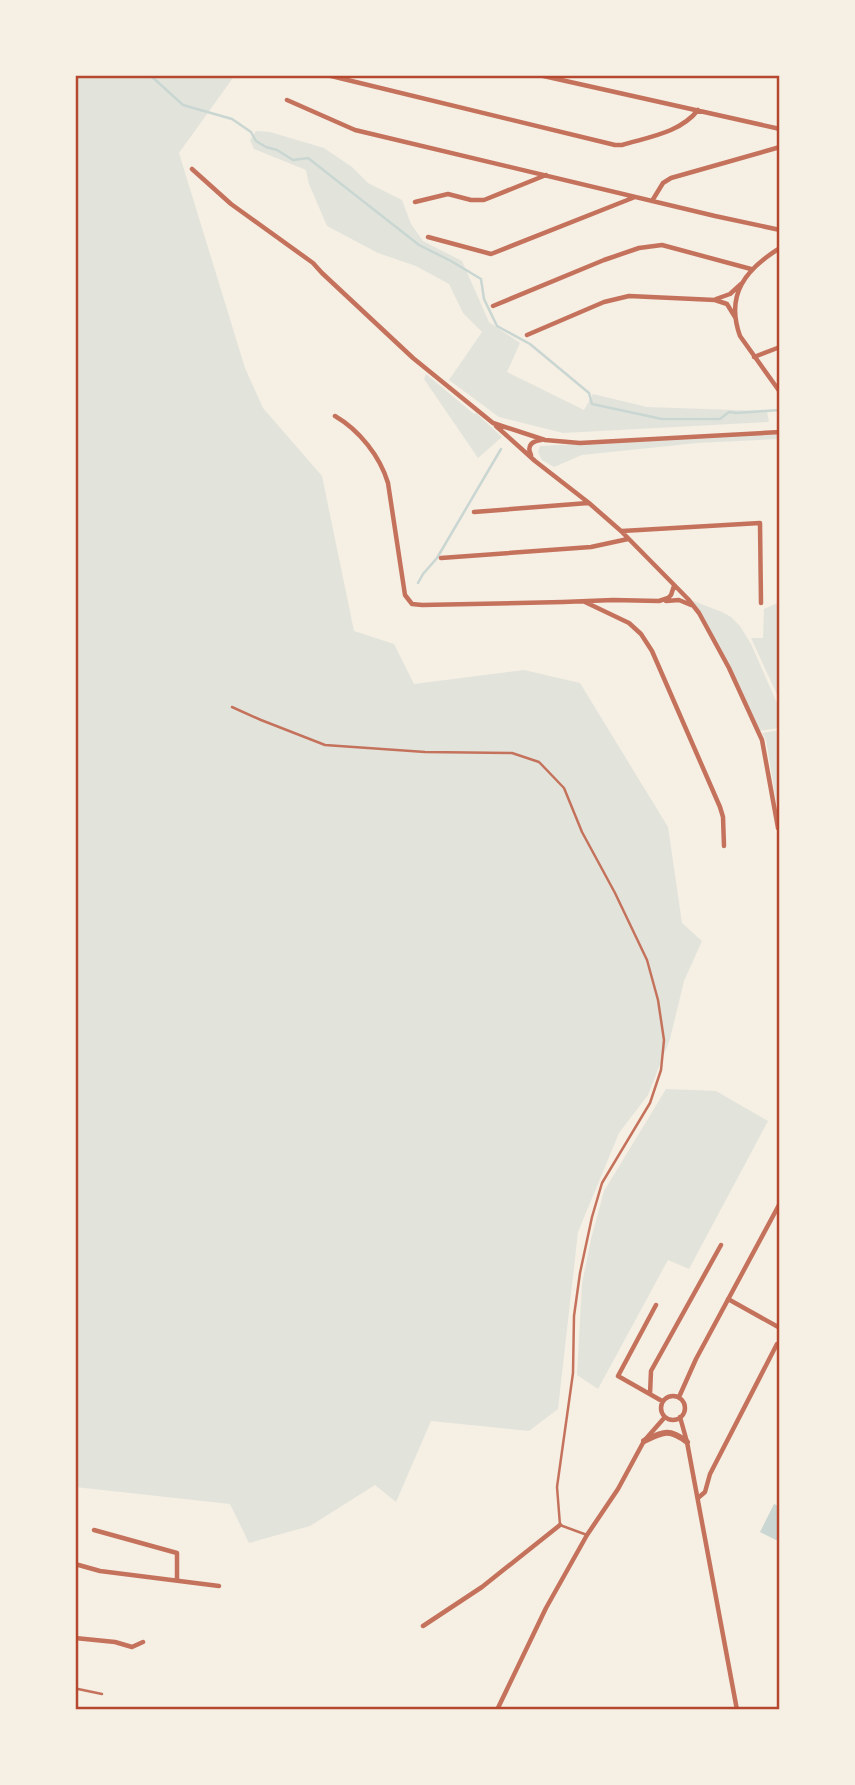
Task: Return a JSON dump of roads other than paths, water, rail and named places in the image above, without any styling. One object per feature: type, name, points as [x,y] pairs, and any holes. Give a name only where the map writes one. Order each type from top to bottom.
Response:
[{"type":"street","points":[[327,75],[615,145],[671,130],[686,122],[698,110]]},
{"type":"street","points":[[539,75],[780,130]]},
{"type":"street","points":[[287,100],[355,130],[652,201],[779,228]]},
{"type":"street","points":[[652,201],[663,183],[671,178],[780,147]]},
{"type":"street","points":[[192,169],[231,204],[313,262],[414,358],[621,531],[699,613],[759,731],[765,750],[778,828]]},
{"type":"street","points":[[415,202],[448,194],[471,200],[484,200],[547,175]]},
{"type":"street","points":[[428,237],[491,254],[636,197]]},
{"type":"street","points":[[492,306],[639,248],[662,245],[751,269]]},
{"type":"street","points":[[715,300],[730,294],[742,283],[751,269],[780,248]]},
{"type":"street","points":[[735,317],[742,283]]},
{"type":"street","points":[[527,335],[604,303],[629,296],[715,300],[727,304],[735,317],[740,336],[780,392]]},
{"type":"street","points":[[754,357],[780,347]]},
{"type":"street","points":[[335,416],[363,440],[384,473],[403,587],[409,602],[422,605],[674,600],[683,601],[699,613]]},
{"type":"street","points":[[493,423],[545,440],[580,443],[780,432]]},
{"type":"street","points":[[535,461],[529,447],[534,442],[545,440]]},
{"type":"street","points":[[474,512],[589,503]]},
{"type":"street","points":[[621,531],[760,523],[761,603]]},
{"type":"street","points":[[441,558],[591,547],[629,539]]},
{"type":"street","points":[[659,601],[671,595],[674,585]]},
{"type":"street","points":[[584,602],[629,623],[652,651],[720,807],[724,846]]},
{"type":"street","points":[[679,1397],[696,1359],[780,1203]]},
{"type":"street","points":[[650,1394],[651,1371],[720,1245]]},
{"type":"street","points":[[728,1299],[780,1328]]},
{"type":"street","points":[[656,1305],[618,1376],[662,1401]]},
{"type":"street","points":[[698,1499],[705,1492],[713,1468],[777,1344]]},
{"type":"street","points":[[670,1396],[679,1397],[685,1407],[684,1413],[673,1420],[665,1417],[661,1411],[662,1401],[670,1396]]},
{"type":"street","points":[[497,1710],[546,1608],[587,1535],[618,1489],[644,1441],[665,1417]]},
{"type":"street","points":[[680,1418],[687,1442],[737,1710]]},
{"type":"street","points":[[644,1441],[662,1432],[670,1432],[687,1442]]},
{"type":"street","points":[[423,1626],[482,1587],[560,1525]]},
{"type":"street","points":[[94,1530],[177,1553],[177,1580]]},
{"type":"street","points":[[75,1564],[100,1571],[219,1586]]},
{"type":"street","points":[[75,1638],[115,1642],[132,1647],[143,1642]]},
{"type":"lane","points":[[232,707],[325,745],[425,752],[512,753],[539,762],[564,788],[582,832],[615,892],[646,960],[664,1040],[661,1070],[650,1103],[602,1183],[580,1273],[574,1316],[573,1373],[557,1488],[560,1525],[587,1535]]},
{"type":"lane","points":[[75,1690],[102,1694]]},
{"type":"waterway","points":[[150,75],[183,105],[232,119],[251,132],[256,141],[293,160],[308,158],[419,245],[481,279],[484,299],[497,326],[530,344],[589,393],[592,404],[662,419],[720,419],[729,412],[780,410]]},
{"type":"waterway","points":[[418,583],[437,558],[501,449]]}]
